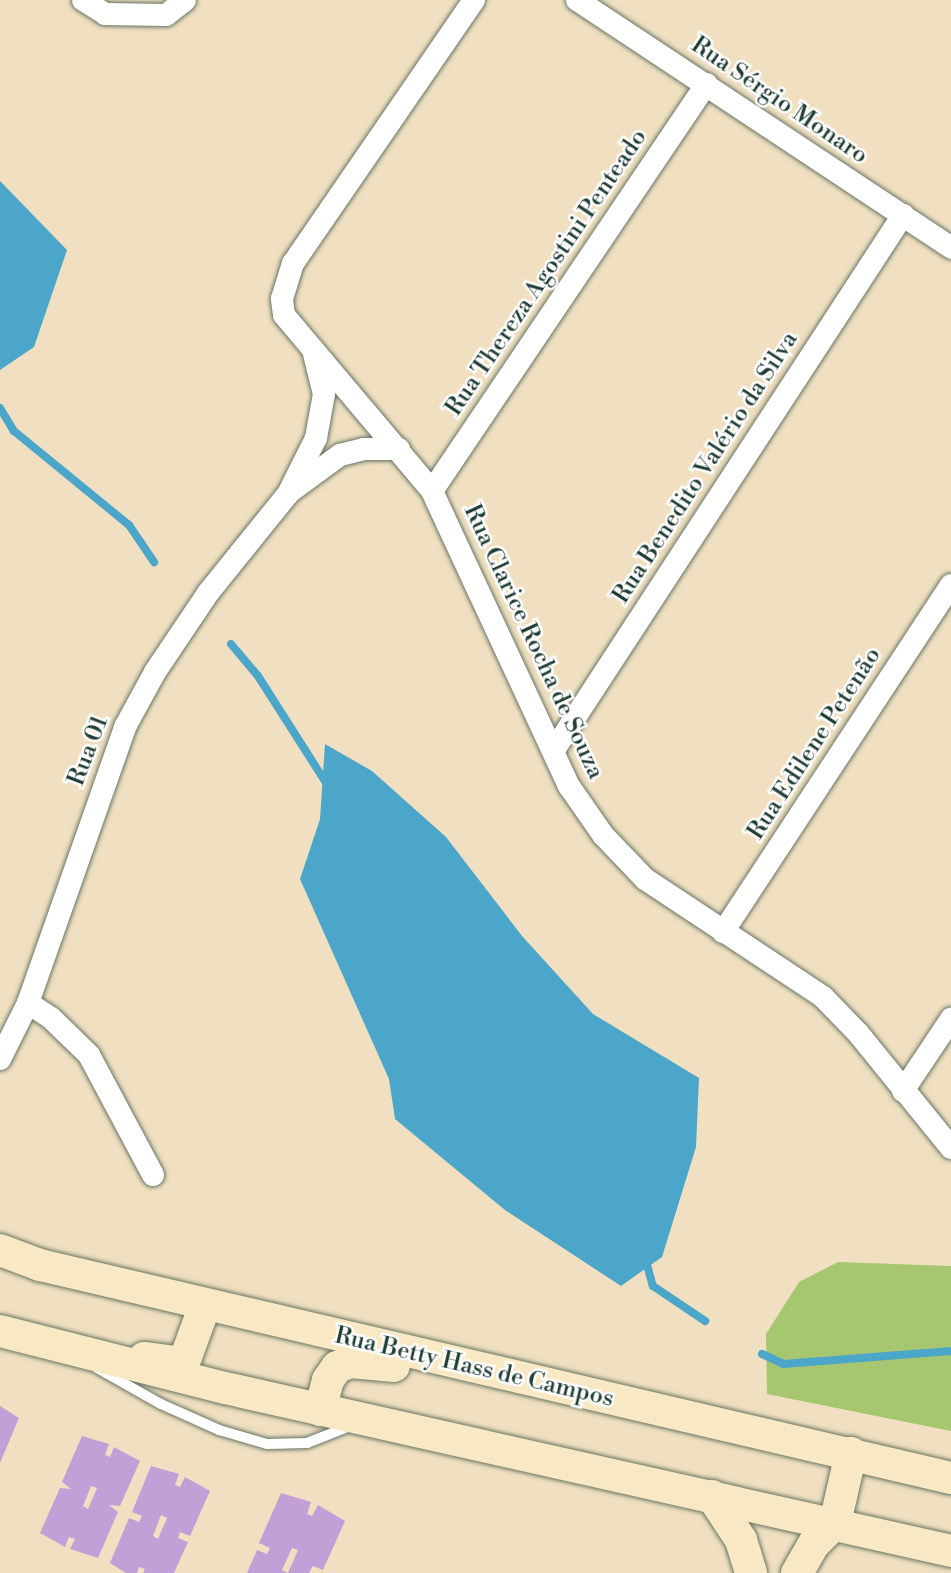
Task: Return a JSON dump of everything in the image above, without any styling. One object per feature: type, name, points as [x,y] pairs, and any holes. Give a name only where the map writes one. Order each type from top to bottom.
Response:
[{"type":"street","points":[[83,0],[105,14],[166,15],[185,0]]},
{"type":"street","name":"Rua Clarice Rocha de Souza","points":[[474,0],[293,263],[282,299],[288,322],[399,449],[432,491],[569,786],[603,835],[645,879],[823,997],[858,1033],[951,1148]]},
{"type":"street","name":"Rua Sérgio Monaro","points":[[577,0],[707,84],[951,248]]},
{"type":"street","name":"Rua Thereza Agostini Penteado","points":[[432,491],[707,84]]},
{"type":"street","name":"Rua Benedito Valério da Silva","points":[[554,750],[903,215]]},
{"type":"street","name":"Rua 01","points":[[0,1059],[28,1003],[125,727],[155,672],[208,593],[288,494],[316,438],[323,415],[324,394],[313,350]]},
{"type":"street","name":"Rua 01","points":[[288,494],[340,455],[364,449],[399,449]]},
{"type":"street","name":"Rua Edilene Petenão","points":[[723,932],[951,585]]},
{"type":"street","points":[[28,1003],[51,1018],[89,1055],[153,1174]]},
{"type":"street","points":[[903,1091],[951,1020]]},
{"type":"street","name":"Rua Betty Hass de Campos","points":[[0,1250],[40,1265],[205,1305],[951,1478]]},
{"type":"street","points":[[63,1349],[177,1362],[186,1357],[205,1305]]},
{"type":"street","points":[[0,1331],[63,1349],[320,1410],[835,1523],[951,1551]]},
{"type":"street","points":[[320,1410],[328,1380],[337,1367],[351,1362],[520,1379]]},
{"type":"street","points":[[797,1573],[814,1544],[835,1523],[851,1453]]},
{"type":"street","points":[[712,1496],[741,1540],[751,1573]]},
{"type":"lane","points":[[63,1349],[161,1404],[219,1430],[267,1444],[307,1443],[364,1420]]},
{"type":"green space","points":[[838,1262],[951,1266],[951,1431],[767,1394],[766,1334],[799,1282]]},
{"type":"water","points":[[0,181],[67,250],[34,347],[0,370]]},
{"type":"water","points":[[325,744],[372,771],[446,837],[522,936],[593,1014],[699,1078],[696,1147],[662,1257],[621,1286],[505,1210],[395,1119],[389,1079],[300,879],[320,819]]},
{"type":"building","points":[[0,1406],[19,1418],[0,1463]]},
{"type":"building","points":[[82,1436],[109,1444],[105,1455],[110,1457],[114,1447],[140,1461],[120,1506],[109,1505],[118,1512],[98,1558],[70,1549],[75,1539],[69,1537],[65,1547],[40,1533],[60,1488],[71,1489],[62,1482]],"holes":[[[91,1486],[97,1488],[88,1509],[83,1506]]]},
{"type":"building","points":[[151,1466],[179,1474],[175,1485],[180,1487],[185,1477],[210,1491],[190,1536],[180,1532],[178,1538],[188,1542],[174,1573],[143,1573],[145,1569],[139,1567],[137,1573],[126,1573],[110,1563],[129,1518],[139,1522],[142,1516],[132,1512]],"holes":[[[161,1515],[167,1518],[158,1539],[153,1536]]]},
{"type":"building","points":[[281,1493],[311,1502],[307,1514],[312,1516],[318,1505],[345,1521],[323,1570],[313,1566],[309,1573],[288,1573],[247,1573],[257,1550],[267,1554],[270,1548],[259,1543]],"holes":[[[292,1548],[298,1550],[288,1573],[282,1570]]]},
{"type":"waterway","points":[[0,408],[14,431],[129,525],[154,562]]},
{"type":"waterway","points":[[231,644],[258,676],[328,786]]},
{"type":"waterway","points":[[645,1257],[653,1286],[705,1321]]},
{"type":"waterway","points":[[762,1354],[783,1364],[951,1351]]}]
